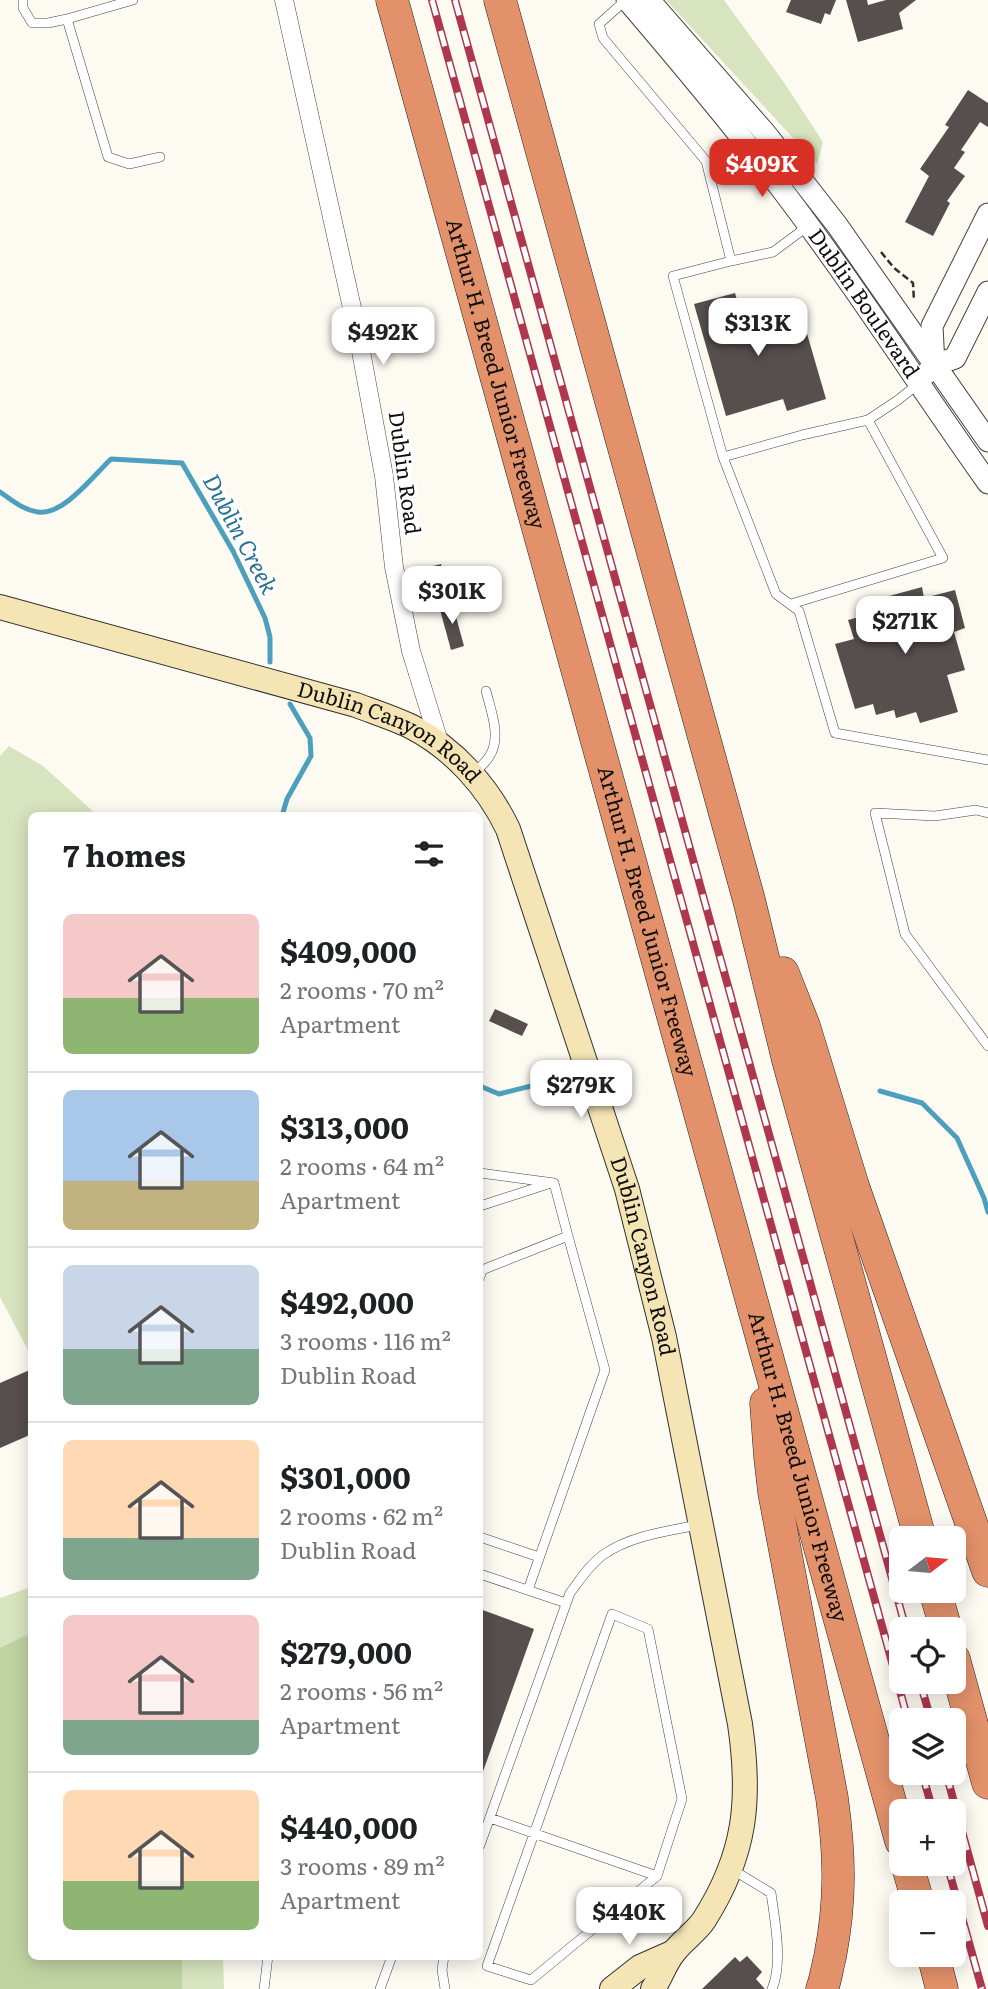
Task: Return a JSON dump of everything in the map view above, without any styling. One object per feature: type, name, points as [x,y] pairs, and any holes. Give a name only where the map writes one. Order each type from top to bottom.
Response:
[{"type":"highway","name":"Arthur H. Breed Junior Freeway","points":[[392,0],[889,1799]]},
{"type":"highway","points":[[500,0],[749,900],[788,1060],[917,1526]]},
{"type":"highway","points":[[749,900],[804,1026],[853,1186],[988,1571]]},
{"type":"highway","points":[[766,1355],[767,1426],[774,1492],[825,1758],[838,1842],[839,1881],[835,1932],[822,1989]]},
{"type":"highway","points":[[964,1694],[988,1783]]},
{"type":"highway","points":[[936,1967],[942,1989]]},
{"type":"main road","name":"Dublin Canyon Road","points":[[0,607],[356,705],[413,728],[440,746],[473,775],[496,806],[514,842],[627,1189],[664,1337],[746,1764],[746,1802],[731,1869],[702,1923],[674,1952],[653,1989]]},
{"type":"main road","name":"Dublin Canyon Road","points":[[612,1989],[640,1968],[674,1952]]},
{"type":"street","name":"Dublin Road","points":[[284,0],[358,335],[384,476],[394,567],[411,651],[440,746]]},
{"type":"street","name":"Dublin Boulevard","points":[[627,0],[766,170],[808,226],[988,483]]},
{"type":"street","name":"Dublin Boulevard","points":[[649,0],[766,134],[837,225],[988,441]]},
{"type":"street","points":[[934,365],[932,326],[988,214]]},
{"type":"street","points":[[918,384],[934,365],[955,358],[988,292]]},
{"type":"lane","points":[[23,0],[23,8],[32,23],[67,19],[134,0]]},
{"type":"lane","points":[[627,0],[599,24],[603,38],[706,161],[731,261]]},
{"type":"lane","points":[[67,19],[108,157],[129,164],[160,157]]},
{"type":"lane","points":[[808,226],[773,252],[673,276],[723,457],[776,594],[799,611],[835,733],[988,760]]},
{"type":"lane","points":[[723,457],[868,420],[918,384]]},
{"type":"lane","points":[[790,604],[943,558],[868,420]]},
{"type":"lane","points":[[473,775],[489,758],[494,745],[494,721],[485,691]]},
{"type":"lane","points":[[988,813],[976,810],[935,816],[875,813],[905,934],[988,1046]]},
{"type":"lane","points":[[483,1173],[554,1182]]},
{"type":"lane","points":[[483,1205],[554,1182]]},
{"type":"lane","points":[[528,1590],[605,1370],[554,1182]]},
{"type":"lane","points":[[483,1270],[568,1236]]},
{"type":"lane","points":[[483,1837],[570,1593],[589,1568],[611,1550],[657,1533],[700,1524]]},
{"type":"lane","points":[[483,1538],[539,1557]]},
{"type":"lane","points":[[483,1575],[566,1603]]},
{"type":"lane","points":[[612,1614],[648,1629],[682,1799],[657,1876],[531,1980],[487,1966],[612,1614]]},
{"type":"lane","points":[[490,1818],[657,1876]]},
{"type":"lane","points":[[731,1869],[771,1893],[778,1937],[772,1989]]},
{"type":"lane","points":[[264,1989],[268,1960]]},
{"type":"lane","points":[[380,1989],[391,1960]]},
{"type":"lane","points":[[443,1960],[445,1989]]},
{"type":"green space","points":[[666,0],[724,0],[823,142],[817,164]]},
{"type":"green space","points":[[9,746],[43,766],[94,812],[28,812],[28,1350],[0,1297],[0,756]]},
{"type":"green space","points":[[28,1588],[28,1960],[223,1960],[224,1989],[0,1989],[0,1598]]},
{"type":"green space","points":[[28,1634],[28,1960],[182,1960],[182,1989],[0,1989],[0,1648]]},
{"type":"building","points":[[791,0],[836,0],[830,15],[825,13],[821,24],[786,12]]},
{"type":"building","points":[[846,0],[867,0],[868,5],[886,0],[916,0],[899,13],[903,29],[858,42]]},
{"type":"building","points":[[968,90],[988,103],[988,127],[980,122],[961,150],[965,152],[954,168],[965,176],[947,201],[950,203],[933,236],[905,222],[929,176],[920,169],[949,127],[945,125]]},
{"type":"building","points":[[735,293],[745,328],[801,313],[826,399],[787,411],[783,399],[726,416],[694,304]]},
{"type":"building","points":[[441,564],[445,581],[430,585],[425,568]]},
{"type":"building","points":[[922,587],[924,598],[955,590],[965,628],[954,632],[965,670],[947,675],[958,712],[920,723],[916,712],[896,718],[894,710],[876,715],[873,704],[855,709],[835,644],[854,639],[848,620],[885,610],[882,598]]},
{"type":"building","points":[[452,602],[464,646],[451,650],[439,606]]},
{"type":"building","points":[[495,1009],[528,1024],[522,1036],[489,1021]]},
{"type":"building","points":[[28,1371],[28,1436],[0,1448],[0,1383]]},
{"type":"building","points":[[483,1610],[534,1629],[483,1771]]},
{"type":"building","points":[[747,1956],[762,1972],[756,1979],[765,1989],[702,1989],[735,1957],[740,1962]]},
{"type":"waterway","name":"Dublin Creek","points":[[0,492],[27,509],[48,512],[68,501],[111,459],[182,463],[233,551],[265,618],[270,637],[270,662]]},
{"type":"waterway","name":"Dublin Creek","points":[[283,812],[287,799],[311,756],[310,738],[290,704]]},
{"type":"waterway","name":"Dublin Creek","points":[[483,1087],[499,1094],[551,1081]]},
{"type":"waterway","name":"Dublin Creek","points":[[880,1091],[922,1103],[957,1138],[988,1212]]},
{"type":"railway","points":[[432,0],[905,1708]]},
{"type":"railway","points":[[455,0],[903,1617]]},
{"type":"railway","points":[[923,1694],[928,1708]]},
{"type":"railway","points":[[925,1785],[930,1799]]},
{"type":"railway","points":[[949,1785],[988,1926]]},
{"type":"railway","points":[[950,1876],[982,1989]]}]
